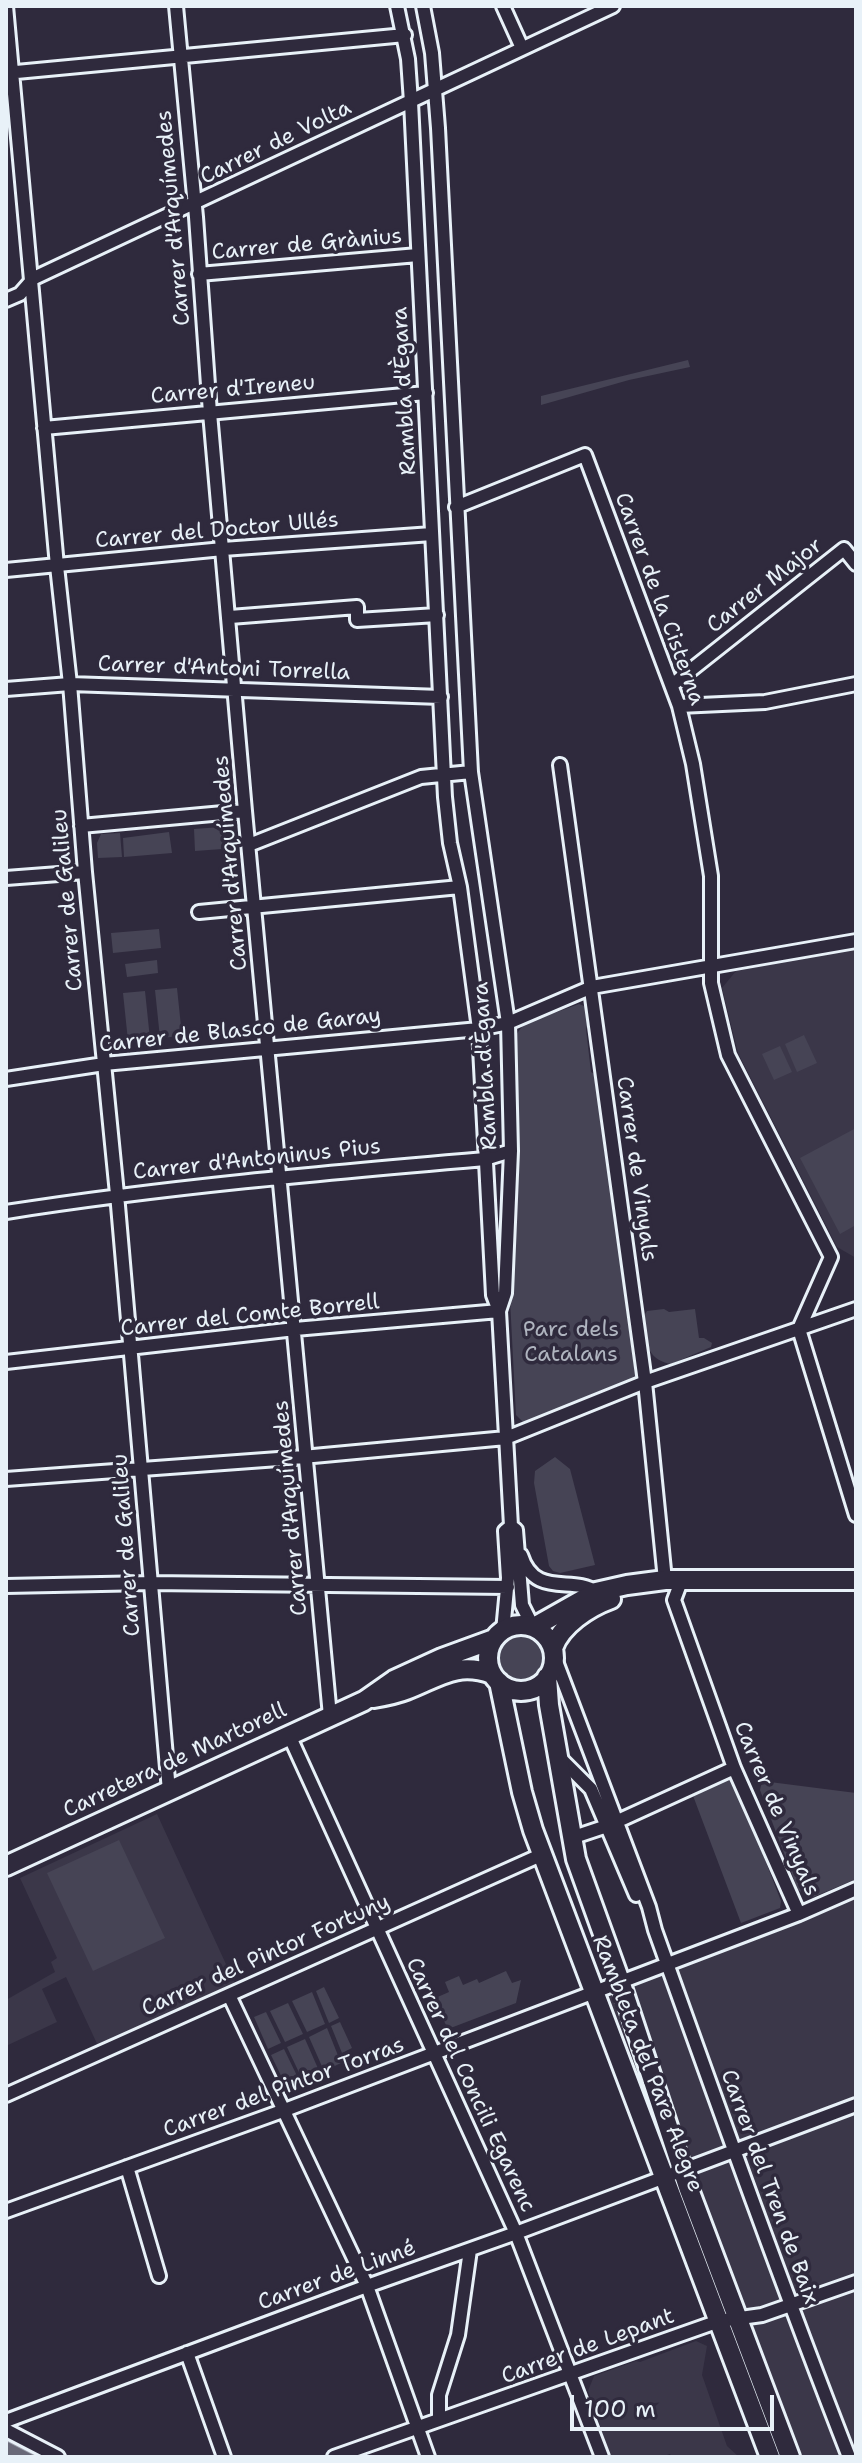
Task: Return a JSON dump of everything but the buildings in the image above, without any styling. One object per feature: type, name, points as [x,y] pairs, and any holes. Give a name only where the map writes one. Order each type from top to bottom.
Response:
[{"type":"main road","points":[[533,1627],[596,1592],[676,1581],[856,1580]]},
{"type":"main road","points":[[554,1652],[545,1635],[533,1627],[517,1625],[498,1635],[488,1660],[496,1678],[511,1689],[526,1690],[541,1684],[553,1667],[554,1652],[562,1632],[600,1603],[676,1581]]},
{"type":"main road","name":"Carretera de Martorell","points":[[364,1701],[394,1680],[498,1635]]},
{"type":"main road","name":"Carretera de Martorell","points":[[6,1866],[364,1701],[404,1691],[463,1668],[496,1678]]},
{"type":"main road","name":"Rambleta del Pare Alegre","points":[[547,1677],[571,1838],[682,2169],[770,2457]]},
{"type":"main road","name":"Rambleta del Pare Alegre","points":[[496,1678],[522,1792],[663,2176],[790,2457]]},
{"type":"street","name":"Carrer de Galileu","points":[[6,6],[9,73],[70,684],[169,1791]]},
{"type":"street","name":"Carrer d'Arquímedes","points":[[176,6],[245,811],[330,1716]]},
{"type":"street","name":"Rambla d'Ègara","points":[[397,6],[405,35],[411,102],[444,774],[450,843],[460,887],[479,1029],[493,1295],[499,1311],[511,1526],[516,1530],[522,1605],[533,1627]]},
{"type":"street","name":"Rambla d'Ègara","points":[[423,6],[435,90],[471,772],[508,1023],[511,1151],[505,1293],[499,1311]]},
{"type":"street","points":[[503,6],[522,48]]},
{"type":"street","name":"Carrer de Volta","points":[[31,283],[34,278],[613,6]]},
{"type":"street","points":[[9,73],[405,35]]},
{"type":"street","name":"Carrer de Grànius","points":[[199,274],[418,255]]},
{"type":"street","points":[[6,290],[20,289],[31,283]]},
{"type":"street","points":[[6,300],[20,294],[31,283]]},
{"type":"street","name":"Carrer d'Ireneu","points":[[44,428],[426,393]]},
{"type":"street","name":"Carrer de la Cisterna","points":[[456,507],[585,455],[672,685],[693,764],[711,876],[711,983],[728,1055],[831,1257],[799,1329]]},
{"type":"street","name":"Carrer del Doctor Ullés","points":[[6,570],[223,549],[432,534]]},
{"type":"street","name":"Carrer Major","points":[[672,685],[844,549],[856,564]]},
{"type":"street","points":[[230,617],[357,607],[357,620],[437,615]]},
{"type":"street","name":"Carrer d'Antoni Torrella","points":[[6,689],[70,684],[441,697]]},
{"type":"street","points":[[679,706],[765,702],[856,684]]},
{"type":"street","name":"Carrer de Vinyals","points":[[560,765],[645,1382],[676,1581],[674,1600],[734,1768],[799,1914]]},
{"type":"street","points":[[249,845],[421,777],[471,772]]},
{"type":"street","points":[[81,826],[245,811]]},
{"type":"street","points":[[6,878],[85,872]]},
{"type":"street","points":[[199,912],[460,887]]},
{"type":"street","name":"Carrer de Blasco de Garay","points":[[6,1079],[104,1064],[479,1029],[508,1023],[592,987],[856,941]]},
{"type":"street","name":"Carrer d'Antoninus Pius","points":[[6,1212],[117,1194],[485,1159],[511,1151]]},
{"type":"street","points":[[6,1479],[304,1457],[506,1438],[645,1382],[856,1309]]},
{"type":"street","name":"Carrer del Comte Borrell","points":[[6,1362],[295,1329],[499,1311]]},
{"type":"street","points":[[799,1329],[856,1515]]},
{"type":"street","name":"Rambla d'Ègara","points":[[498,1635],[508,1587],[505,1531],[511,1526]]},
{"type":"street","points":[[517,1541],[524,1564],[533,1574],[552,1584],[588,1587],[596,1592]]},
{"type":"street","points":[[6,1586],[149,1583],[508,1587]]},
{"type":"street","name":"Carrer del Tren de Baix","points":[[554,1652],[611,1823],[649,1907],[734,2151],[849,2457]]},
{"type":"street","name":"Carrer del Concili Egarenc","points":[[289,1735],[516,2233],[602,2457]]},
{"type":"street","name":"Carrer del Tren de Baix","points":[[560,1758],[591,1789],[611,1823]]},
{"type":"street","points":[[571,1838],[734,1768]]},
{"type":"street","name":"Carrer del Pintor Fortuny","points":[[6,2095],[543,1854]]},
{"type":"street","name":"Carrer del Pintor Torras","points":[[6,2211],[433,2054],[799,1914],[856,1889]]},
{"type":"street","points":[[229,1995],[367,2286],[428,2457]]},
{"type":"street","name":"Carrer de Linné","points":[[6,2421],[856,2105]]},
{"type":"street","points":[[127,2167],[159,2276]]},
{"type":"street","points":[[439,2420],[439,2395],[458,2335],[470,2250]]},
{"type":"street","name":"Carrer de Lepant","points":[[334,2457],[728,2320],[762,2315],[856,2282]]},
{"type":"street","points":[[187,2353],[224,2457]]},
{"type":"street","points":[[6,2430],[58,2457]]},
{"type":"street","points":[[849,2457],[856,2455]]},
{"type":"shaded area","points":[[856,949],[856,1258],[837,1247],[738,1053],[722,988],[736,971]]},
{"type":"shaded area","points":[[157,1814],[236,1986],[99,2048],[66,1977],[42,1989],[57,2022],[6,2046],[6,2000],[55,1972],[51,1962],[57,1958],[20,1878]]},
{"type":"shaded area","points":[[856,1896],[856,2457],[799,2457],[679,2175],[606,1990]]},
{"type":"shaded area","points":[[696,2341],[707,2346],[702,2375],[727,2446],[739,2457],[672,2457],[670,2454],[661,2457],[611,2457],[588,2391],[594,2376]]},
{"type":"green space","points":[[688,360],[690,367],[629,380],[541,405],[541,396]]},
{"type":"green space","points":[[234,826],[236,848],[195,851],[194,829]]},
{"type":"green space","points":[[169,832],[172,853],[124,857],[123,838]]},
{"type":"green space","points":[[120,833],[122,857],[98,858],[97,843],[101,834]]},
{"type":"green space","points":[[159,929],[161,948],[113,953],[111,933]]},
{"type":"green space","points":[[157,960],[158,973],[127,977],[125,964]]},
{"type":"green space","points":[[177,988],[182,1036],[160,1038],[155,990]]},
{"type":"green space","points":[[145,991],[150,1039],[128,1041],[123,993]]},
{"type":"green space","name":"Parc dels Catalans","points":[[579,1004],[587,1007],[591,1072],[596,1075],[636,1381],[524,1423],[516,1415],[510,1300],[519,1117],[515,1036],[524,1024]]},
{"type":"green space","points":[[804,1035],[817,1063],[797,1072],[785,1044]]},
{"type":"green space","points":[[780,1046],[792,1072],[774,1080],[762,1054]]},
{"type":"green space","points":[[856,1128],[856,1225],[840,1234],[800,1158]]},
{"type":"green space","points":[[664,1309],[669,1312],[695,1309],[699,1338],[712,1343],[711,1347],[671,1364],[651,1353],[644,1318],[647,1311]]},
{"type":"green space","points":[[555,1457],[570,1469],[595,1565],[560,1573],[549,1566],[534,1483],[535,1471]]},
{"type":"green space","points":[[520,1635],[537,1642],[544,1659],[537,1676],[520,1683],[503,1676],[496,1659],[503,1642]]},
{"type":"green space","points":[[725,1778],[734,1780],[781,1901],[780,1908],[741,1923],[692,1793]]},
{"type":"green space","points":[[762,1781],[856,1793],[856,1879],[811,1898],[798,1890],[760,1790]]},
{"type":"green space","points":[[119,1840],[165,1938],[93,1971],[47,1873]]},
{"type":"green space","points":[[506,1971],[512,1983],[521,1980],[516,2003],[448,2029],[433,1999],[449,1992],[445,1982],[459,1976],[463,1985],[477,1979],[479,1983]]},
{"type":"green space","points":[[324,1987],[339,2018],[329,2023],[316,1991]]},
{"type":"green space","points":[[312,1992],[325,2024],[307,2032],[292,2001]]},
{"type":"green space","points":[[288,2003],[303,2034],[285,2042],[270,2011]]},
{"type":"green space","points":[[266,2012],[281,2043],[268,2049],[254,2017]]},
{"type":"green space","points":[[340,2022],[352,2048],[342,2053],[331,2026]]},
{"type":"green space","points":[[327,2028],[341,2063],[324,2071],[309,2037]]},
{"type":"green space","points":[[305,2039],[320,2073],[303,2081],[287,2047]]},
{"type":"green space","points":[[284,2049],[300,2082],[287,2088],[271,2055]]},
{"type":"water","points":[[6,2440],[39,2457],[6,2457]]}]
